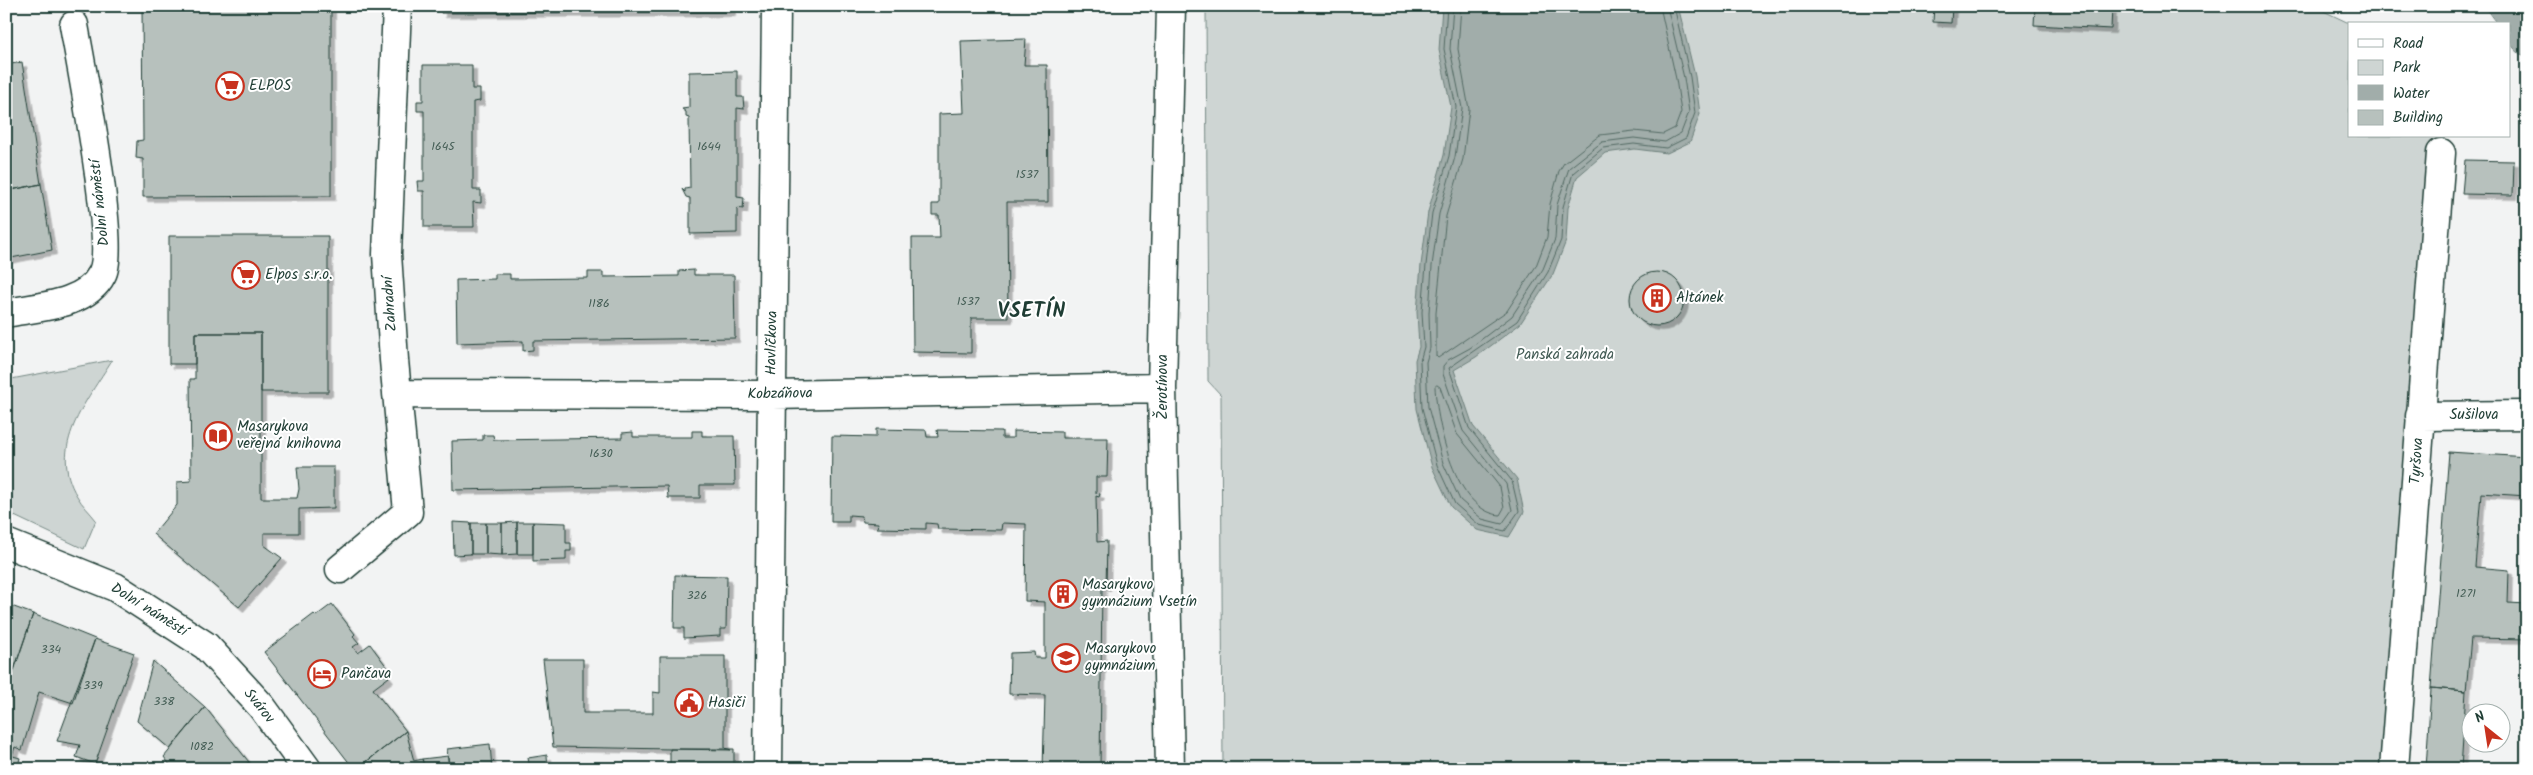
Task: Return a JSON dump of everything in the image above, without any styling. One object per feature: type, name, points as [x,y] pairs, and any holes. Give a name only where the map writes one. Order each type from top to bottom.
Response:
[{"type":"street","name":"Zahradní","points":[[340,569],[408,512],[387,254],[397,6]]},
{"type":"street","name":"Havlíčkova","points":[[768,769],[776,6]]},
{"type":"street","name":"Žerotínova","points":[[1170,769],[1162,388],[1171,6]]},
{"type":"street","name":"Dolní náměstí","points":[[6,313],[68,301],[90,289],[102,274],[105,258],[104,216],[74,25]]},
{"type":"street","name":"Tyršova","points":[[2394,769],[2441,153]]},
{"type":"street","name":"Kobzáňova","points":[[398,394],[772,395],[1162,388]]},
{"type":"street","name":"Sušilova","points":[[2420,416],[2527,415]]},
{"type":"street","name":"Dolní náměstí","points":[[6,543],[115,587],[206,646]]},
{"type":"street","name":"Svárov","points":[[206,646],[262,707],[307,769]]},
{"type":"green space","name":"Panská zahrada","points":[[1206,6],[2313,6],[2348,23],[2348,138],[2436,138],[2392,769],[1223,769],[1221,395],[1208,381]]},
{"type":"green space","points":[[112,360],[82,408],[68,442],[66,460],[69,478],[77,496],[96,520],[84,549],[6,512],[6,380]]},
{"type":"water","points":[[1442,6],[1678,6],[1695,76],[1700,114],[1690,142],[1667,153],[1635,149],[1605,153],[1577,177],[1568,208],[1566,241],[1553,274],[1520,324],[1476,357],[1454,370],[1473,426],[1517,479],[1524,512],[1509,537],[1477,530],[1451,507],[1432,467],[1417,409],[1415,360],[1419,347],[1417,312],[1421,265],[1428,212],[1444,155],[1451,107],[1439,50]]},
{"type":"water","points":[[2484,6],[2527,6],[2527,59],[2514,48],[2510,41],[2510,22],[2496,22]]},
{"type":"building","points":[[142,6],[331,6],[331,196],[143,197],[143,159],[136,158],[137,141],[143,140]]},
{"type":"building","points":[[441,6],[731,6],[731,12],[441,13]]},
{"type":"building","points":[[1934,6],[1952,6],[1951,23],[1933,22]]},
{"type":"building","points":[[2035,6],[2112,6],[2111,29],[2034,25]]},
{"type":"building","points":[[1026,39],[1024,65],[1047,65],[1048,202],[1007,202],[1008,318],[971,318],[971,353],[913,352],[912,238],[940,238],[939,215],[932,215],[932,204],[939,204],[939,114],[964,113],[961,41]]},
{"type":"building","points":[[22,62],[41,184],[6,191],[6,65]]},
{"type":"building","points":[[423,65],[472,65],[472,89],[480,89],[480,101],[473,102],[473,190],[481,190],[481,203],[473,202],[474,227],[424,227],[424,191],[418,191],[417,181],[424,181],[424,111],[417,111],[417,101],[423,101]]},
{"type":"building","points":[[737,71],[737,97],[743,97],[744,109],[737,108],[737,197],[744,198],[743,209],[737,208],[737,233],[690,234],[690,198],[686,197],[682,189],[685,192],[685,189],[690,188],[689,118],[686,117],[686,112],[682,109],[689,108],[689,72]]},
{"type":"building","points":[[2465,160],[2514,161],[2513,195],[2462,194]]},
{"type":"building","points":[[41,184],[52,250],[6,259],[6,191]]},
{"type":"building","points":[[169,236],[328,236],[328,392],[261,392],[261,333],[195,333],[195,364],[169,364]]},
{"type":"building","points":[[694,270],[694,275],[734,275],[735,338],[533,341],[533,350],[523,351],[523,341],[457,343],[456,280],[495,279],[495,274],[510,274],[510,279],[588,278],[588,272],[603,272],[603,277],[679,276],[679,271]]},
{"type":"building","name":"Altánek","points":[[1652,272],[1662,272],[1672,276],[1680,284],[1684,299],[1680,314],[1672,322],[1662,326],[1652,326],[1642,322],[1634,314],[1630,304],[1630,294],[1634,284],[1642,276]]},
{"type":"building","points":[[195,333],[261,333],[261,498],[297,498],[299,489],[297,467],[334,467],[334,508],[299,509],[299,533],[264,533],[264,545],[282,558],[239,607],[153,534],[177,505],[177,482],[191,481],[190,379],[195,379]]},
{"type":"building","name":"Masarykovo gymnázium Vsetín","points":[[876,429],[926,430],[927,437],[938,437],[937,430],[1002,431],[1002,438],[1013,438],[1013,431],[1062,432],[1062,438],[1108,438],[1107,477],[1096,477],[1096,493],[1100,494],[1099,497],[1096,496],[1097,542],[1107,541],[1106,587],[1102,585],[1100,769],[1043,769],[1045,695],[1009,694],[1010,653],[1034,652],[1035,658],[1045,658],[1045,602],[1025,601],[1026,524],[1002,523],[1001,530],[938,529],[937,524],[926,523],[926,529],[877,528],[878,523],[863,522],[862,516],[849,515],[849,522],[831,522],[832,436],[876,437]]},
{"type":"building","points":[[692,431],[702,431],[702,436],[734,436],[735,485],[700,485],[700,498],[668,498],[667,486],[453,490],[452,441],[483,440],[483,435],[493,435],[494,440],[622,438],[622,433],[633,432],[633,437],[692,437]]},
{"type":"building","points":[[2449,452],[2527,457],[2527,496],[2481,493],[2475,567],[2509,570],[2508,603],[2527,604],[2527,639],[2471,638],[2466,691],[2431,688]]},
{"type":"building","points":[[453,522],[471,523],[471,554],[454,555]]},
{"type":"building","points":[[517,522],[517,554],[502,555],[502,523]]},
{"type":"building","points":[[517,522],[533,522],[533,554],[517,554]]},
{"type":"building","points":[[533,522],[566,523],[566,543],[571,543],[571,551],[566,551],[566,560],[533,561]]},
{"type":"building","points":[[471,523],[486,523],[486,554],[471,554]]},
{"type":"building","points":[[486,523],[502,523],[502,555],[486,554]]},
{"type":"building","points":[[675,575],[727,576],[726,629],[720,629],[720,636],[684,638],[684,628],[674,628]]},
{"type":"building","points":[[6,604],[33,614],[6,694]]},
{"type":"building","points":[[332,604],[355,634],[353,636],[359,643],[353,647],[358,653],[370,644],[387,667],[383,670],[389,677],[373,689],[406,731],[357,769],[354,769],[264,652],[314,614],[316,616]]},
{"type":"building","points":[[33,614],[95,639],[73,703],[39,692],[22,750],[15,747],[12,756],[6,754],[6,694]]},
{"type":"building","points":[[95,639],[134,653],[95,764],[76,757],[80,745],[57,741]]},
{"type":"building","name":"Hasiči","points":[[660,656],[725,656],[725,748],[731,750],[553,747],[543,659],[583,659],[583,713],[653,713],[653,692],[660,693]]},
{"type":"building","points":[[153,661],[205,707],[170,749],[137,721]]},
{"type":"building","points":[[2431,688],[2466,691],[2465,702],[2460,702],[2461,769],[2426,769]]},
{"type":"building","points":[[205,707],[249,762],[240,769],[173,769],[164,757]]},
{"type":"building","points":[[406,731],[414,761],[422,759],[425,769],[357,769]]},
{"type":"building","points":[[490,744],[492,769],[449,769],[447,749]]},
{"type":"building","points":[[670,749],[734,749],[734,769],[670,769]]},
{"type":"building","points":[[6,754],[20,758],[17,769],[6,769]]},
{"type":"building","points":[[547,755],[548,769],[530,769],[528,758]]},
{"type":"building","points":[[448,756],[449,769],[425,769],[422,759]]},
{"type":"building","points":[[249,762],[254,769],[240,769]]},
{"type":"building","points":[[829,767],[856,767],[893,769],[829,769]]},
{"type":"place","name":"ELPOS","points":[[230,86]]},
{"type":"place","name":"Elpos s.r.o.","points":[[246,275]]},
{"type":"place","name":"Altánek","points":[[1657,298]]},
{"type":"place","name":"Masarykova veřejná knihovna","points":[[218,436]]},
{"type":"place","name":"Masarykovo gymnázium Vsetín","points":[[1063,594]]},
{"type":"place","name":"Masarykovo gymnázium","points":[[1066,658]]},
{"type":"place","name":"Pančava","points":[[322,674]]},
{"type":"place","name":"Hasiči","points":[[689,703]]},
{"type":"district","name":"VSETÍN","points":[[1032,312]]}]
